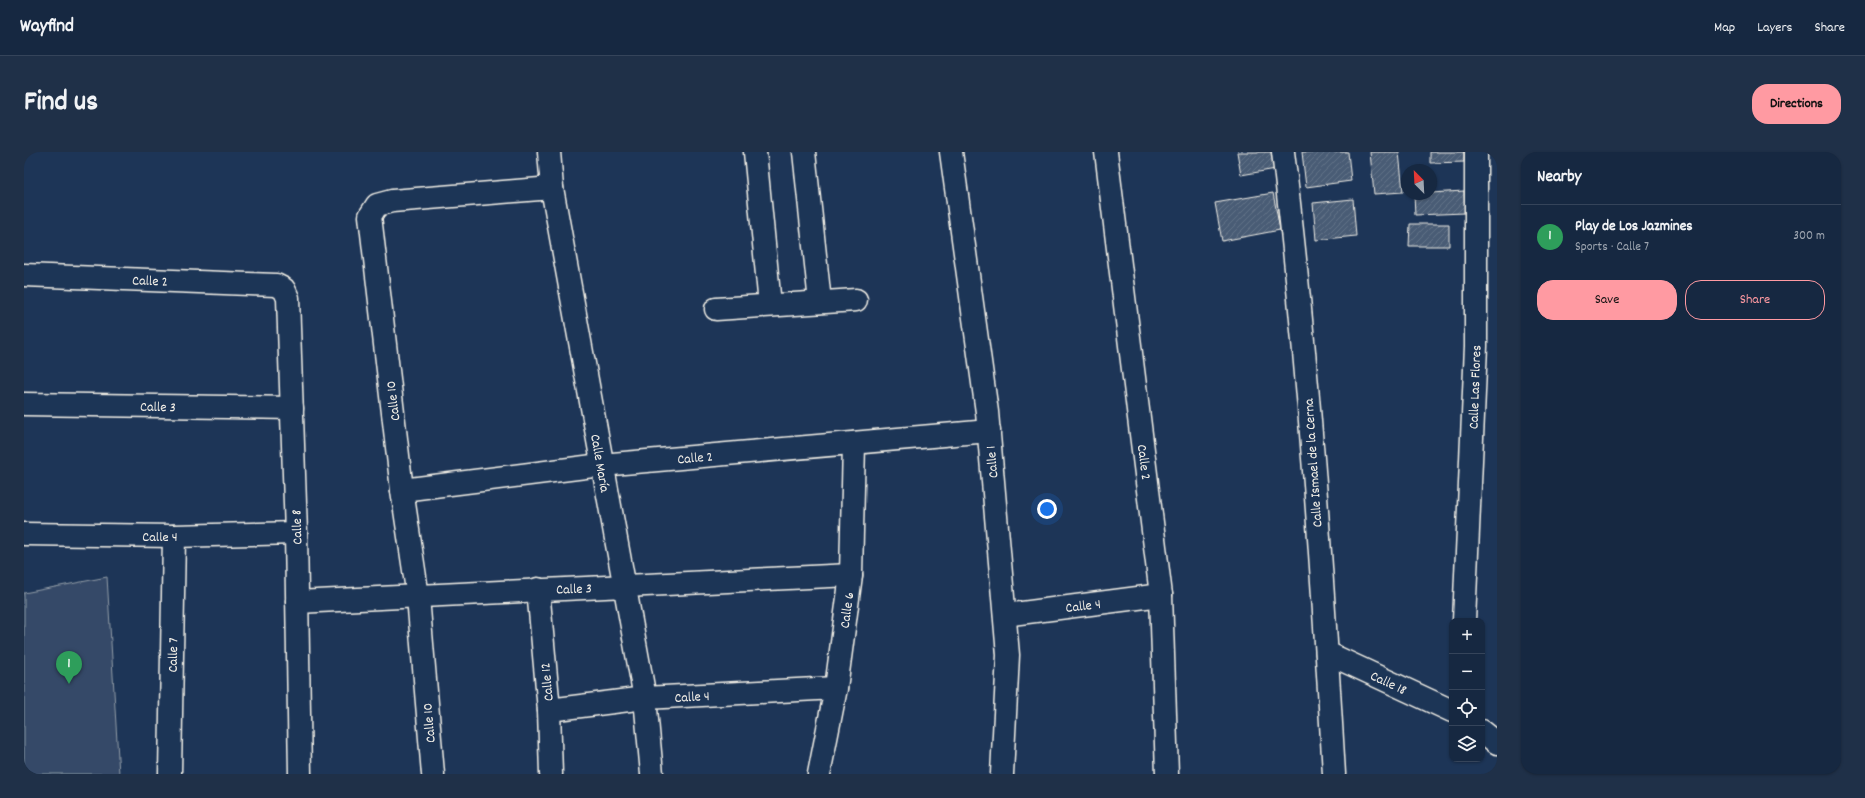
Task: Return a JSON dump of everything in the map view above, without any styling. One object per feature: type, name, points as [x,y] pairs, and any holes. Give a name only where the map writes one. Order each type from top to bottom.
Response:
[{"type":"street","name":"Calle María","points":[[550,152],[552,188],[623,586],[645,698],[652,774]]},
{"type":"street","points":[[755,152],[770,305]]},
{"type":"street","points":[[804,152],[820,302]]},
{"type":"street","name":"Calle 1","points":[[951,152],[989,431],[1005,616],[1008,655],[1002,774]]},
{"type":"street","name":"Calle 2","points":[[1106,152],[1161,595],[1167,774]]},
{"type":"street","name":"Calle Ismael de la Cerna","points":[[1283,152],[1307,401],[1334,774]]},
{"type":"street","name":"Calle Las Flores","points":[[1464,618],[1476,346],[1476,152]]},
{"type":"street","name":"Calle 10","points":[[432,774],[418,597],[402,490],[370,216],[378,205],[392,201],[552,188]]},
{"type":"street","name":"Calle 2","points":[[24,275],[276,285]]},
{"type":"street","name":"Calle 8","points":[[276,285],[284,289],[288,298],[296,533],[300,774]]},
{"type":"street","points":[[716,308],[856,300]]},
{"type":"street","name":"Calle 3","points":[[24,404],[292,408]]},
{"type":"street","name":"Calle 2","points":[[402,490],[601,465],[989,431]]},
{"type":"street","name":"Calle 6","points":[[819,774],[836,688],[851,575],[854,443]]},
{"type":"street","name":"Calle 4","points":[[24,534],[174,536],[296,533]]},
{"type":"street","name":"Calle 7","points":[[170,774],[174,536]]},
{"type":"street","name":"Calle 3","points":[[297,602],[418,597],[538,589],[851,575]]},
{"type":"street","name":"Calle 12","points":[[538,589],[549,710],[551,774]]},
{"type":"street","name":"Calle 4","points":[[1005,616],[1161,595]]},
{"type":"street","name":"Calle 18","points":[[1326,653],[1449,710]]},
{"type":"street","name":"Calle 4","points":[[549,710],[645,698],[836,688]]},
{"type":"street","points":[[1485,733],[1497,743]]},
{"type":"shaded area","points":[[107,577],[119,774],[24,774],[24,593]]},
{"type":"building","points":[[1237,152],[1273,152],[1276,169],[1241,175]]},
{"type":"building","points":[[1302,152],[1348,152],[1351,181],[1306,187]]},
{"type":"building","points":[[1370,152],[1399,152],[1401,192],[1374,194]]},
{"type":"building","points":[[1430,152],[1464,152],[1464,162],[1430,163]]},
{"type":"building","points":[[1464,191],[1465,213],[1415,215],[1414,200],[1437,200],[1437,193]]},
{"type":"building","points":[[1273,193],[1280,230],[1222,241],[1215,203]]},
{"type":"building","points":[[1353,199],[1356,236],[1316,240],[1313,203]]},
{"type":"building","points":[[1410,224],[1449,224],[1449,246],[1409,246]]},
{"type":"place","name":"Play de Los Jazmines","points":[[69,684]]}]
